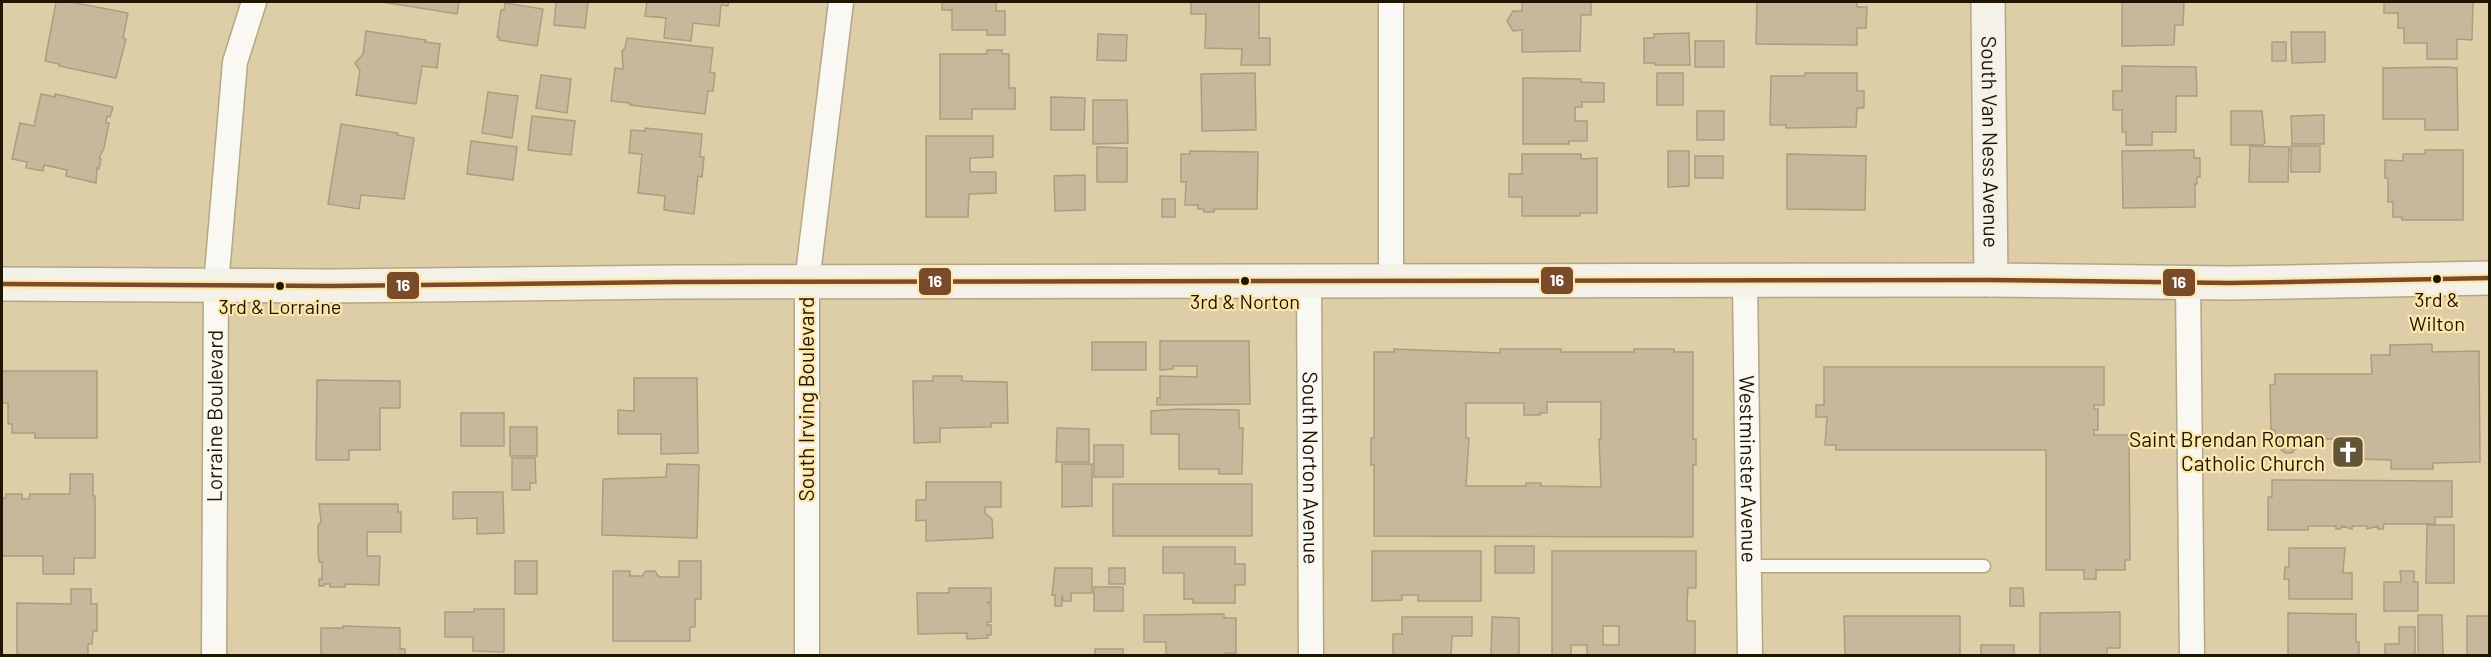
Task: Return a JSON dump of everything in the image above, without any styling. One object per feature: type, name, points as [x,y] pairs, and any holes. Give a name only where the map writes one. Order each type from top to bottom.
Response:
[{"type":"main road","name":"South Van Ness Avenue","points":[[1988,2],[1991,280]]},
{"type":"main road","points":[[2,284],[1991,280],[2230,283],[2490,278]]},
{"type":"street","name":"Lorraine Boulevard","points":[[214,656],[216,285],[235,62],[254,2]]},
{"type":"street","name":"South Irving Boulevard","points":[[807,656],[807,282],[841,2]]},
{"type":"street","points":[[1390,2],[1391,282]]},
{"type":"street","name":"Westminster Avenue","points":[[1745,281],[1750,656]]},
{"type":"street","points":[[2188,281],[2192,656]]},
{"type":"street","name":"South Norton Avenue","points":[[1309,282],[1311,656]]},
{"type":"lane","points":[[1749,567],[1984,567]]},
{"type":"building","points":[[56,2],[71,2],[128,13],[123,38],[126,39],[116,78],[45,61]]},
{"type":"building","points":[[382,2],[459,2],[457,14]]},
{"type":"building","points":[[556,2],[588,2],[585,28],[554,25]]},
{"type":"building","points":[[647,2],[729,2],[728,6],[721,5],[719,26],[693,23],[691,41],[664,38],[666,18],[645,16]]},
{"type":"building","points":[[942,2],[996,2],[996,11],[1005,11],[1005,35],[987,35],[987,30],[952,30],[952,10],[942,10]]},
{"type":"building","points":[[1191,2],[1259,2],[1259,38],[1270,38],[1270,65],[1241,65],[1242,49],[1205,48],[1206,14],[1191,14]]},
{"type":"building","points":[[1522,2],[1591,2],[1591,15],[1581,15],[1580,51],[1522,52],[1522,30],[1513,31],[1507,21],[1513,11],[1522,11]]},
{"type":"building","points":[[1757,2],[1857,2],[1857,7],[1867,7],[1866,28],[1857,28],[1857,45],[1756,44]]},
{"type":"building","points":[[2122,2],[2184,2],[2183,25],[2175,25],[2174,45],[2122,46]]},
{"type":"building","points":[[2384,2],[2473,2],[2472,40],[2457,39],[2457,59],[2427,59],[2427,43],[2404,43],[2404,28],[2398,28],[2398,13],[2384,13]]},
{"type":"building","points":[[505,3],[543,9],[537,46],[499,40],[497,37],[501,10],[504,10]]},
{"type":"building","points":[[366,31],[440,44],[437,68],[422,66],[416,104],[356,95],[360,71],[355,63],[363,54]]},
{"type":"building","points":[[2291,32],[2325,32],[2325,62],[2292,63]]},
{"type":"building","points":[[1689,33],[1690,65],[1644,63],[1644,38],[1654,38],[1654,34]]},
{"type":"building","points":[[1098,34],[1127,35],[1126,61],[1097,60]]},
{"type":"building","points":[[627,38],[713,48],[710,72],[715,73],[713,91],[708,91],[705,114],[611,101],[615,68],[623,69],[622,51]]},
{"type":"building","points":[[1695,41],[1724,41],[1724,67],[1695,67]]},
{"type":"building","points":[[2272,42],[2286,42],[2286,61],[2272,61]]},
{"type":"building","points":[[987,50],[1002,50],[1002,54],[1009,54],[1009,88],[1015,88],[1015,109],[972,109],[972,119],[940,119],[940,54],[987,54]]},
{"type":"building","points":[[2122,66],[2196,67],[2197,96],[2176,96],[2176,132],[2152,132],[2152,145],[2126,145],[2126,132],[2122,132],[2122,110],[2113,110],[2113,91],[2122,91]]},
{"type":"building","points":[[2383,68],[2457,68],[2458,130],[2425,130],[2425,119],[2383,119]]},
{"type":"building","points":[[1255,73],[1256,130],[1202,131],[1201,74]]},
{"type":"building","points":[[1657,73],[1683,73],[1683,105],[1657,105]]},
{"type":"building","points":[[1805,73],[1857,73],[1857,91],[1864,91],[1864,108],[1857,108],[1856,127],[1786,128],[1786,125],[1770,125],[1771,76],[1805,76]]},
{"type":"building","points":[[541,75],[571,79],[567,113],[536,108]]},
{"type":"building","points":[[1523,78],[1581,79],[1581,82],[1604,83],[1604,102],[1582,102],[1582,107],[1575,107],[1575,121],[1587,121],[1587,141],[1569,141],[1569,144],[1523,144]]},
{"type":"building","points":[[488,92],[518,96],[512,138],[482,133]]},
{"type":"building","points":[[41,94],[55,97],[55,94],[113,107],[110,117],[107,116],[106,123],[109,123],[104,148],[99,158],[101,159],[99,169],[97,168],[96,183],[66,176],[67,170],[44,165],[43,171],[26,168],[27,162],[12,159],[20,123],[34,126]]},
{"type":"building","points":[[1051,97],[1085,98],[1084,130],[1051,130]]},
{"type":"building","points":[[1093,100],[1127,100],[1128,143],[1093,144]]},
{"type":"building","points":[[1697,111],[1724,111],[1724,140],[1697,140]]},
{"type":"building","points":[[2231,111],[2262,111],[2265,143],[2262,145],[2231,145]]},
{"type":"building","points":[[2324,115],[2324,144],[2292,144],[2291,116]]},
{"type":"building","points":[[532,116],[575,121],[571,155],[528,150]]},
{"type":"building","points":[[341,124],[398,133],[397,135],[414,138],[404,199],[361,195],[359,209],[328,204]]},
{"type":"building","points":[[645,128],[702,134],[700,157],[704,157],[702,177],[698,176],[694,214],[664,210],[665,196],[638,193],[642,154],[629,153],[631,130],[645,131]]},
{"type":"building","points":[[926,136],[993,136],[993,157],[970,158],[970,172],[996,172],[996,193],[969,194],[968,217],[926,217]]},
{"type":"building","points":[[471,141],[517,147],[513,180],[467,174]]},
{"type":"building","points":[[2250,146],[2289,147],[2288,182],[2249,182]]},
{"type":"building","points":[[2291,146],[2320,146],[2320,172],[2291,172]]},
{"type":"building","points":[[1097,147],[1127,148],[1127,182],[1097,182]]},
{"type":"building","points":[[2194,150],[2194,158],[2200,158],[2200,177],[2197,177],[2197,184],[2195,184],[2195,207],[2123,208],[2122,151]]},
{"type":"building","points":[[2425,150],[2463,150],[2463,220],[2402,220],[2402,217],[2393,217],[2393,202],[2388,202],[2385,160],[2403,161],[2403,154],[2425,154]]},
{"type":"building","points":[[1190,151],[1258,152],[1257,209],[1214,209],[1214,212],[1204,212],[1204,209],[1198,209],[1198,205],[1185,205],[1186,182],[1181,182],[1181,154],[1190,154]]},
{"type":"building","points":[[1668,151],[1689,151],[1689,186],[1668,187]]},
{"type":"building","points":[[1522,154],[1581,154],[1581,159],[1597,158],[1597,213],[1580,213],[1580,216],[1522,216],[1522,197],[1509,197],[1509,174],[1522,174]]},
{"type":"building","points":[[1787,154],[1866,156],[1865,210],[1787,209]]},
{"type":"building","points":[[1695,156],[1723,156],[1723,178],[1695,178]]},
{"type":"building","points":[[1085,175],[1085,210],[1055,211],[1054,176]]},
{"type":"building","points":[[1162,199],[1175,199],[1175,217],[1162,217]]},
{"type":"building","points":[[1160,341],[1249,341],[1250,404],[1157,405],[1157,398],[1160,398],[1160,376],[1197,377],[1197,366],[1173,366],[1173,369],[1160,370]]},
{"type":"building","points":[[1092,342],[1146,342],[1146,370],[1092,370]]},
{"type":"building","points":[[2432,344],[2432,352],[2479,351],[2480,462],[2433,463],[2433,469],[2391,469],[2391,460],[2359,459],[2353,453],[2351,439],[2296,439],[2296,448],[2292,453],[2285,453],[2280,449],[2280,440],[2275,440],[2275,430],[2271,430],[2270,385],[2275,384],[2275,374],[2372,374],[2371,355],[2390,355],[2390,345]]},
{"type":"building","points":[[1394,349],[1500,353],[1500,349],[1634,352],[1634,349],[1674,349],[1674,352],[1693,352],[1693,439],[1696,439],[1696,465],[1693,465],[1693,537],[1374,536],[1374,465],[1371,465],[1371,438],[1374,438],[1374,352],[1394,352]],"holes":[[[1547,402],[1601,402],[1601,439],[1599,439],[1601,487],[1541,486],[1541,483],[1526,483],[1526,486],[1466,486],[1469,438],[1466,438],[1466,403],[1524,403],[1524,415],[1540,415],[1540,413],[1547,413]]]},
{"type":"building","points":[[1824,367],[2104,367],[2104,405],[2094,405],[2094,409],[2098,409],[2098,430],[2094,430],[2094,435],[2129,435],[2130,560],[2125,560],[2125,570],[2096,570],[2096,579],[2084,579],[2084,570],[2046,570],[2046,450],[1836,450],[1836,445],[1825,445],[1827,417],[1816,417],[1816,405],[1824,405]]},
{"type":"building","points":[[2,371],[97,371],[97,438],[35,438],[35,433],[12,433],[12,424],[8,424],[8,403],[2,403]]},
{"type":"building","points":[[933,376],[962,376],[962,381],[1007,382],[1008,423],[991,423],[991,427],[940,428],[940,442],[914,443],[913,381],[933,381]]},
{"type":"building","points":[[634,378],[697,378],[698,453],[661,454],[661,434],[618,434],[618,410],[634,411]]},
{"type":"building","points":[[317,380],[400,381],[400,408],[380,408],[380,450],[349,450],[349,460],[316,460]]},
{"type":"building","points":[[1239,410],[1239,428],[1243,428],[1242,474],[1219,474],[1219,469],[1179,469],[1179,434],[1151,434],[1151,411]]},
{"type":"building","points":[[461,413],[504,413],[504,446],[461,446]]},
{"type":"building","points":[[510,427],[537,427],[537,456],[510,456]]},
{"type":"building","points":[[1057,428],[1089,429],[1089,462],[1056,462]]},
{"type":"building","points":[[1094,445],[1123,445],[1123,477],[1094,477]]},
{"type":"building","points":[[512,458],[535,458],[536,483],[530,483],[530,490],[512,490]]},
{"type":"building","points":[[667,464],[699,465],[697,538],[602,535],[603,479],[666,477]]},
{"type":"building","points":[[1062,464],[1092,464],[1092,506],[1062,507]]},
{"type":"building","points":[[70,474],[93,474],[95,558],[74,558],[74,574],[43,574],[43,556],[2,556],[2,498],[6,498],[6,494],[22,494],[22,499],[29,499],[30,494],[70,494]]},
{"type":"building","points":[[2272,480],[2452,481],[2452,517],[2435,517],[2435,524],[2384,524],[2383,529],[2378,529],[2378,526],[2367,529],[2367,526],[2352,526],[2352,529],[2341,526],[2341,529],[2336,529],[2336,526],[2308,526],[2308,530],[2268,530],[2268,497],[2272,497]]},
{"type":"building","points":[[926,482],[1001,482],[1001,507],[985,507],[985,513],[992,519],[993,538],[926,541],[926,520],[916,521],[916,500],[926,500]]},
{"type":"building","points":[[1113,484],[1252,484],[1252,536],[1113,536]]},
{"type":"building","points":[[453,492],[503,492],[504,533],[477,534],[477,518],[453,519]]},
{"type":"building","points":[[319,504],[398,504],[398,512],[401,512],[401,532],[367,532],[367,556],[380,556],[379,585],[345,584],[345,587],[330,587],[330,584],[324,584],[324,586],[319,586],[319,579],[322,579],[322,562],[319,562],[318,551],[318,525],[321,522]]},
{"type":"building","points":[[2427,525],[2454,525],[2454,583],[2426,583]]},
{"type":"building","points":[[1495,546],[1534,546],[1534,573],[1495,573]]},
{"type":"building","points":[[1163,547],[1235,547],[1235,564],[1245,564],[1245,585],[1235,585],[1235,603],[1193,603],[1193,599],[1184,599],[1184,573],[1163,573]]},
{"type":"building","points":[[2289,548],[2345,548],[2343,573],[2352,573],[2352,599],[2289,599],[2289,579],[2284,579],[2285,567],[2289,567]]},
{"type":"building","points":[[1372,551],[1481,551],[1481,601],[1418,601],[1418,595],[1402,595],[1402,600],[1372,601]]},
{"type":"building","points":[[1552,551],[1696,551],[1696,588],[1688,588],[1687,604],[1687,621],[1695,621],[1695,656],[1587,656],[1587,645],[1571,645],[1571,656],[1552,656]],"holes":[[[1603,626],[1619,626],[1619,645],[1603,645]]]},
{"type":"building","points":[[515,561],[537,561],[537,594],[515,594]]},
{"type":"building","points":[[679,561],[701,561],[701,599],[695,599],[695,627],[690,627],[690,641],[613,641],[613,571],[630,571],[630,576],[642,576],[646,571],[655,571],[659,577],[679,577]]},
{"type":"building","points":[[1055,568],[1092,568],[1092,593],[1071,593],[1071,601],[1063,601],[1062,595],[1062,606],[1055,606],[1055,595],[1052,595]]},
{"type":"building","points":[[1109,568],[1125,568],[1125,584],[1109,584]]},
{"type":"building","points":[[2400,571],[2414,571],[2414,582],[2418,582],[2418,611],[2384,611],[2384,582],[2401,582]]},
{"type":"building","points":[[1094,587],[1123,587],[1123,611],[1094,611]]},
{"type":"building","points":[[949,588],[991,588],[991,602],[987,602],[991,604],[991,622],[987,622],[987,625],[991,625],[991,635],[987,635],[988,638],[967,639],[967,633],[918,634],[917,593],[949,593]]},
{"type":"building","points":[[2010,588],[2023,588],[2024,606],[2010,606]]},
{"type":"building","points":[[71,589],[91,589],[91,604],[97,604],[97,631],[93,631],[92,644],[88,644],[88,656],[17,656],[17,603],[71,604]]},
{"type":"building","points":[[474,609],[504,609],[504,652],[473,651],[473,637],[445,637],[445,612],[474,612]]},
{"type":"building","points":[[2120,612],[2120,648],[2107,648],[2107,656],[2040,656],[2040,613]]},
{"type":"building","points":[[2288,613],[2356,614],[2356,642],[2359,642],[2359,656],[2288,656]]},
{"type":"building","points":[[1224,614],[1224,618],[1236,618],[1236,653],[1225,653],[1225,656],[1166,656],[1166,642],[1144,642],[1144,615]]},
{"type":"building","points":[[2418,615],[2442,615],[2443,656],[2418,656]]},
{"type":"building","points":[[1844,616],[1960,616],[1960,656],[1845,656]]},
{"type":"building","points":[[2467,616],[2490,616],[2490,656],[2467,656]]},
{"type":"building","points":[[1402,617],[1472,617],[1472,636],[1452,636],[1451,655],[1393,655],[1393,634],[1402,634]]},
{"type":"building","points":[[1492,617],[1519,618],[1519,656],[1491,656]]},
{"type":"building","points":[[343,626],[400,628],[400,649],[405,649],[405,656],[321,656],[321,628],[343,628]]},
{"type":"building","points":[[2399,627],[2415,627],[2415,656],[2385,656],[2385,644],[2399,644]]},
{"type":"building","points":[[1981,645],[2014,645],[2014,656],[1981,656]]},
{"type":"building","points":[[1095,649],[1123,649],[1123,656],[1095,656]]},
{"type":"transit line","name":"16","points":[[2,284],[330,286],[674,282],[1991,280],[2230,283],[2490,278]]},
{"type":"place","name":"3rd & Wilton","points":[[2437,279]]},
{"type":"place","name":"3rd & Norton","points":[[1245,281]]},
{"type":"place","name":"3rd & Lorraine","points":[[280,286]]},
{"type":"place","name":"Saint Brendan Roman Catholic Church","points":[[2348,452]]}]
